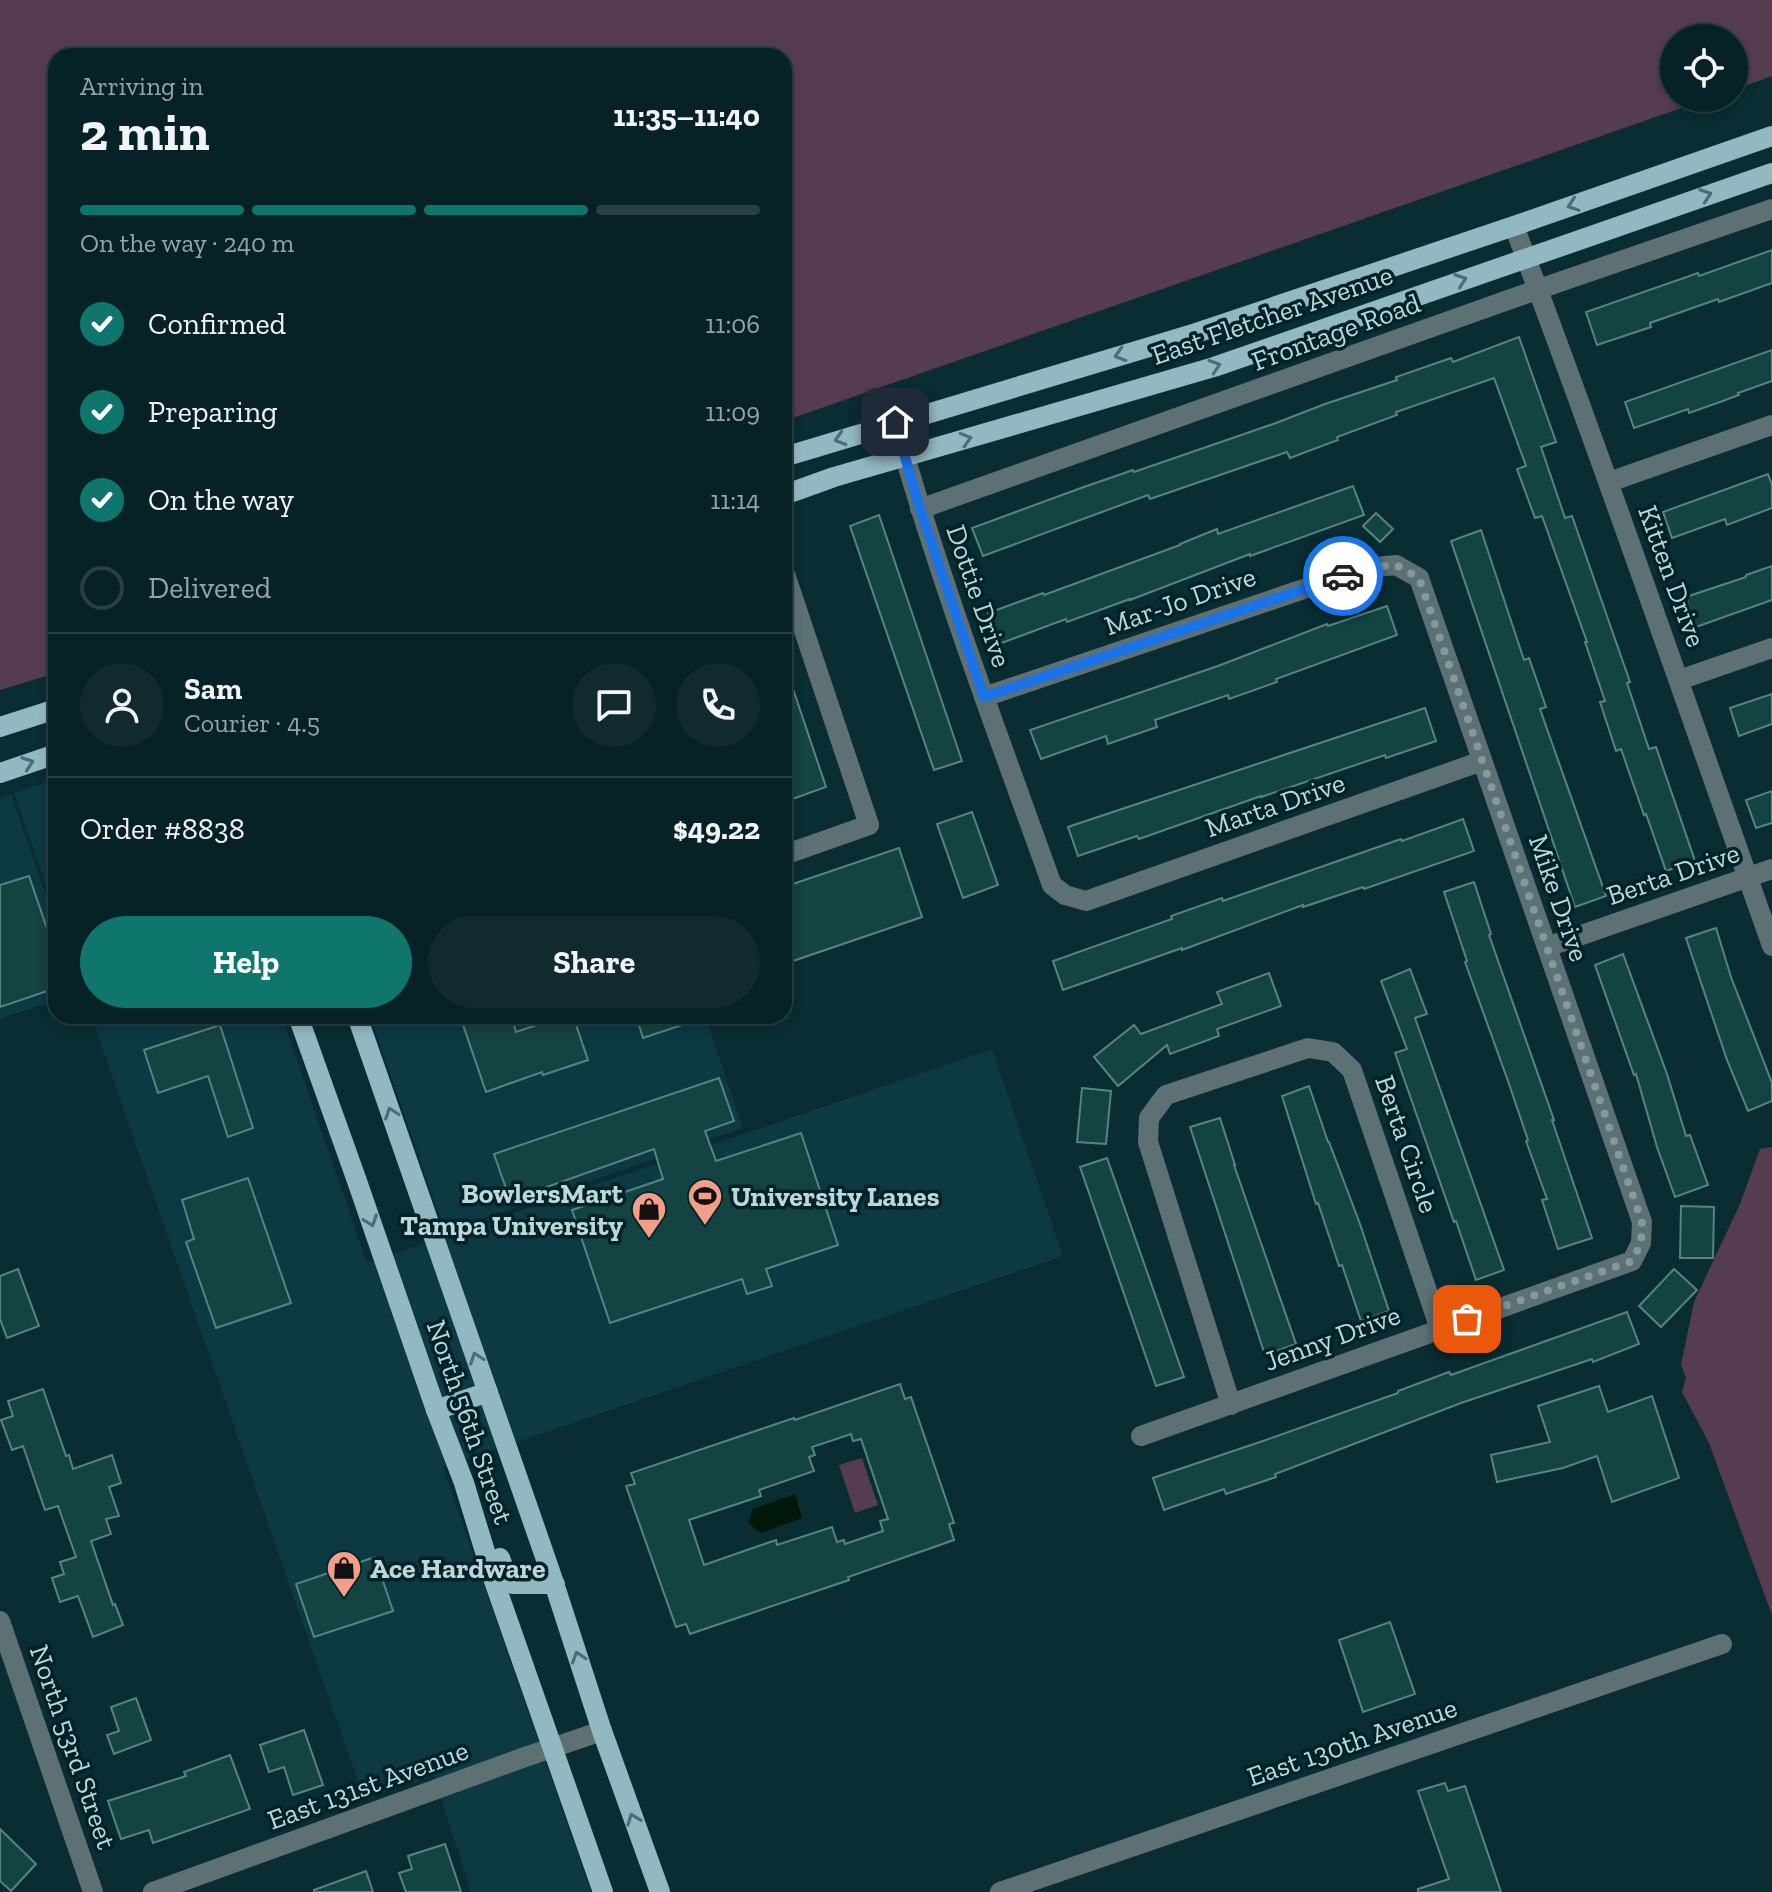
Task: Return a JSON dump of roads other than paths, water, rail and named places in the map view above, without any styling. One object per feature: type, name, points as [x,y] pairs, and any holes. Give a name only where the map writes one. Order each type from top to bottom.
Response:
[{"type":"main road","name":"East Fletcher Avenue","points":[[792,454],[1196,333],[1772,136]]},
{"type":"main road","name":"East Fletcher Avenue","points":[[792,492],[834,477],[1214,367],[1772,173]]},
{"type":"main road","points":[[0,727],[48,712]]},
{"type":"main road","points":[[0,773],[48,757]]},
{"type":"main road","name":"North 56th Street","points":[[301,1024],[464,1483],[494,1581],[603,1892]]},
{"type":"main road","name":"North 56th Street","points":[[360,1024],[660,1892]]},
{"type":"main road","points":[[436,1410],[488,1392]]},
{"type":"main road","points":[[464,1483],[481,1506],[508,1580],[519,1586],[555,1584]]},
{"type":"street","name":"Frontage Road","points":[[920,509],[1772,209]]},
{"type":"street","name":"Kitten Drive","points":[[1514,226],[1609,482],[1772,946]]},
{"type":"street","name":"Dottie Drive","points":[[895,422],[920,509],[1052,885],[1065,895],[1086,901]]},
{"type":"street","points":[[1609,482],[1772,425]]},
{"type":"street","name":"Mar-Jo Drive","points":[[984,697],[1366,568],[1396,565]]},
{"type":"street","name":"Mike Drive","points":[[1396,565],[1419,578],[1642,1222],[1641,1243],[1632,1261]]},
{"type":"street","points":[[792,595],[869,825],[792,852]]},
{"type":"street","points":[[1679,680],[1772,648]]},
{"type":"street","name":"Marta Drive","points":[[1086,901],[1482,761]]},
{"type":"street","name":"Berta Drive","points":[[1547,947],[1772,869]]},
{"type":"street","name":"Berta Circle","points":[[1231,1405],[1148,1142],[1149,1118],[1166,1095],[1308,1048],[1333,1052],[1352,1070],[1440,1329]]},
{"type":"street","name":"Jenny Drive","points":[[1141,1436],[1632,1261]]},
{"type":"street","name":"North 53rd Street","points":[[0,1621],[93,1892]]},
{"type":"street","name":"East 130th Avenue","points":[[1000,1892],[1722,1644]]},
{"type":"street","name":"East 131st Avenue","points":[[153,1892],[602,1731]]},
{"type":"place","name":"University Lanes","points":[[705,1227]]},
{"type":"place","name":"BowlersMart Tampa University","points":[[649,1240]]},
{"type":"place","name":"Ace Hardware","points":[[344,1599]]}]
